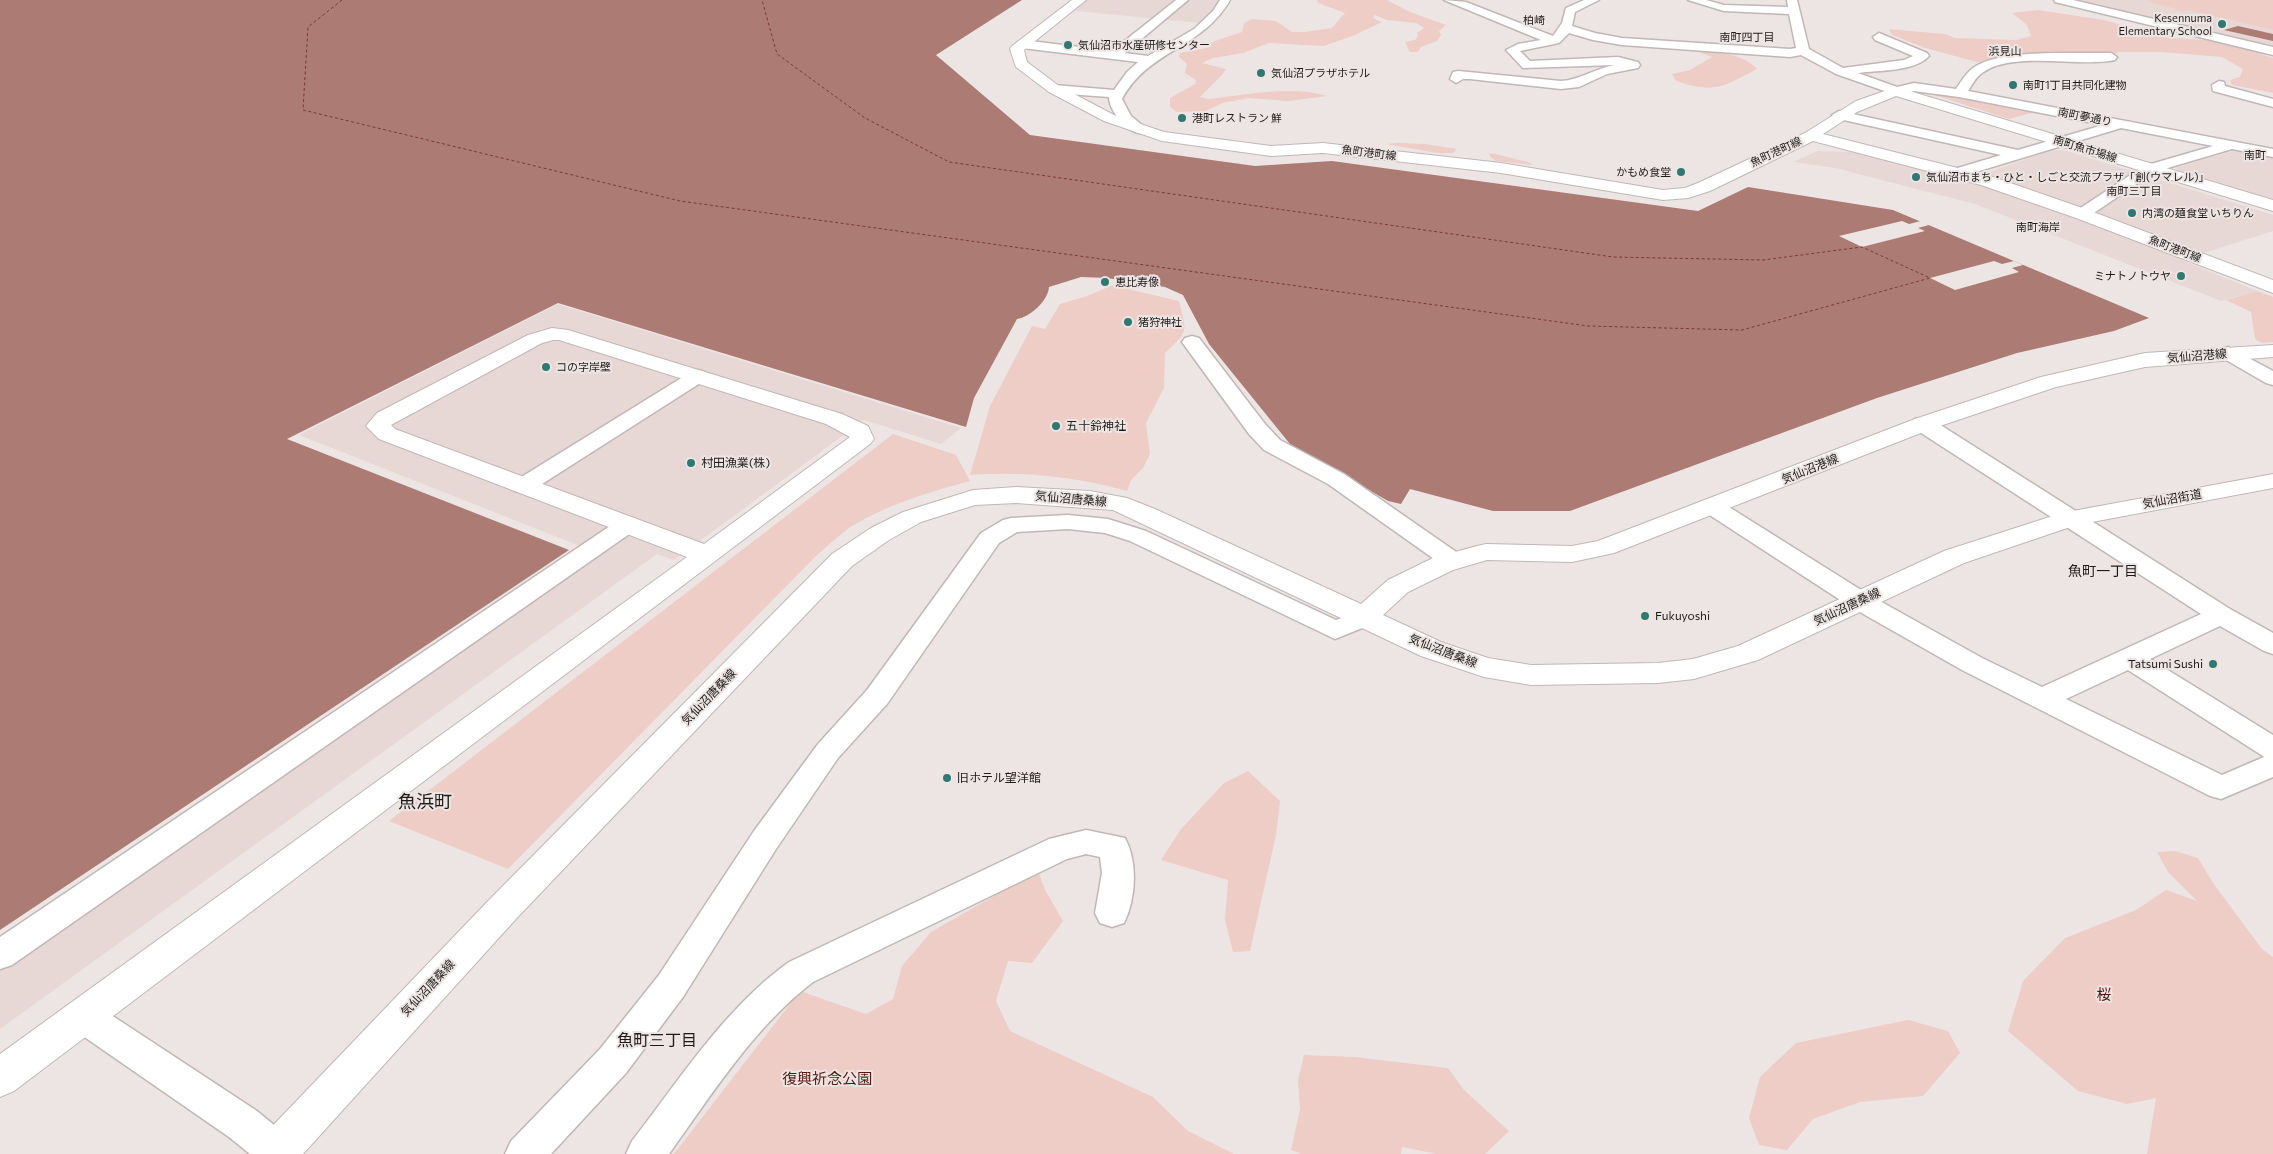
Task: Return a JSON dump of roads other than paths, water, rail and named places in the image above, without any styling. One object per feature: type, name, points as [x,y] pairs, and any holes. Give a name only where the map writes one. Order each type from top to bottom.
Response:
[{"type":"street","points":[[1022,44],[1080,0]]},
{"type":"street","points":[[1115,55],[1183,0]]},
{"type":"street","points":[[1141,130],[1125,118],[1115,99],[1118,94],[1132,75],[1209,24],[1225,0]]},
{"type":"street","points":[[1449,0],[1467,5],[1538,36],[1555,40]]},
{"type":"street","points":[[1456,79],[1458,75],[1470,74],[1534,83],[1567,85],[1603,72],[1634,66],[1624,62],[1527,66],[1512,50],[1555,40],[1567,28],[1570,10],[1594,0]]},
{"type":"street","points":[[1693,0],[1724,8],[1794,6],[1803,52]]},
{"type":"street","points":[[2059,0],[2273,51]]},
{"type":"street","points":[[1567,28],[1604,43],[1668,54]]},
{"type":"street","points":[[1840,71],[1907,63],[1923,56],[1879,36]]},
{"type":"street","points":[[1604,43],[1616,51],[1624,62]]},
{"type":"street","points":[[1604,43],[1790,53],[1803,52],[1840,71],[1896,91]]},
{"type":"street","points":[[1022,44],[1152,60]]},
{"type":"street","name":"魚町港町線","points":[[1022,44],[1017,48],[1021,64],[1054,89],[1080,104],[1141,130],[1162,136],[1271,151],[1324,148],[1501,168],[1663,195],[1688,194],[1811,136],[1987,181],[2082,214],[2273,287]]},
{"type":"street","points":[[1959,93],[1979,69],[1999,62],[2017,59],[2111,57]]},
{"type":"street","points":[[2219,85],[2218,88],[2273,103]]},
{"type":"street","name":"南町夢通り","points":[[1896,91],[1914,87],[1959,93],[2273,153]]},
{"type":"street","points":[[1054,89],[1118,94]]},
{"type":"street","points":[[1811,136],[1839,115],[1865,100],[1896,91]]},
{"type":"street","name":"南町魚市場線","points":[[1896,91],[2273,206]]},
{"type":"street","points":[[1839,115],[2018,154]]},
{"type":"street","points":[[1956,173],[2122,124]]},
{"type":"street","points":[[2082,214],[2149,169],[2233,144]]},
{"type":"street","points":[[0,1078],[707,555],[862,439],[860,431],[834,419],[561,334],[552,334],[534,339],[385,418],[378,426],[387,434],[707,555]]},
{"type":"street","points":[[1192,342],[1257,430],[1272,445],[1336,478],[1453,561]]},
{"type":"street","name":"気仙沼港線","points":[[1363,618],[1398,586],[1443,564],[1486,552],[1534,551],[1572,554],[1605,547],[1922,424],[2049,382],[2145,360],[2273,351]]},
{"type":"street","points":[[2228,353],[2273,379]]},
{"type":"street","points":[[523,486],[698,376]]},
{"type":"street","points":[[1922,424],[2273,645]]},
{"type":"street","name":"気仙沼街道","points":[[2071,518],[2273,481]]},
{"type":"street","name":"気仙沼唐桑線","points":[[276,1153],[496,917],[842,560],[880,534],[912,517],[973,498],[1016,495],[1066,497],[1118,503],[1226,551],[1431,649],[1484,667],[1531,675],[1658,673],[1694,668],[1748,653],[1954,557],[2071,518]]},
{"type":"street","points":[[1712,507],[1860,601],[2041,699],[2221,788],[2273,765]]},
{"type":"street","points":[[525,1154],[613,1061],[672,986],[782,816],[828,751],[877,696],[990,538],[1011,526],[1068,522],[1108,526],[1138,536],[1335,630],[1363,618]]},
{"type":"street","points":[[0,955],[627,525]]},
{"type":"street","points":[[2041,699],[2221,614]]},
{"type":"street","points":[[2129,658],[2273,749]]},
{"type":"street","points":[[646,1154],[721,1053],[778,988],[801,972],[1060,848],[1086,842],[1114,847],[1118,873],[1112,913]]},
{"type":"street","points":[[83,1016],[244,1124],[276,1153]]},
{"type":"place","name":"Kesennuma Elementary School","points":[[2222,24]]},
{"type":"place","name":"気仙沼市水産研修センター","points":[[1068,45]]},
{"type":"place","name":"気仙沼プラザホテル","points":[[1261,73]]},
{"type":"place","name":"南町1丁目共同化建物","points":[[2013,85]]},
{"type":"place","name":"港町レストラン 鮮","points":[[1182,118]]},
{"type":"place","name":"かもめ食堂","points":[[1681,172]]},
{"type":"place","name":"気仙沼市まち・ひと・しごと交流プラザ「創(ウマレル)」","points":[[1916,177]]},
{"type":"place","name":"内湾の麺食堂 いちりん","points":[[2132,213]]},
{"type":"place","name":"ミナトノトウヤ","points":[[2181,276]]},
{"type":"place","name":"恵比寿像","points":[[1105,282]]},
{"type":"place","name":"猪狩神社","points":[[1128,322]]},
{"type":"place","name":"コの字岸壁","points":[[546,367]]},
{"type":"place","name":"五十鈴神社","points":[[1056,426]]},
{"type":"place","name":"村田漁業(株)","points":[[691,463]]},
{"type":"place","name":"Fukuyoshi","points":[[1645,616]]},
{"type":"place","name":"Tatsumi Sushi","points":[[2213,664]]},
{"type":"place","name":"旧ホテル望洋館","points":[[947,778]]},
{"type":"district","name":"柏崎","points":[[1534,20]]},
{"type":"district","name":"南町四丁目","points":[[1747,37]]},
{"type":"district","name":"浜見山","points":[[2005,51]]},
{"type":"district","name":"南町","points":[[2255,155]]},
{"type":"district","name":"南町三丁目","points":[[2134,191]]},
{"type":"district","name":"南町海岸","points":[[2038,227]]},
{"type":"district","name":"魚町一丁目","points":[[2103,571]]},
{"type":"district","name":"魚浜町","points":[[425,802]]},
{"type":"district","name":"魚町三丁目","points":[[657,1041]]},
{"type":"park label","name":"桜","points":[[2104,995]]},
{"type":"park label","name":"復興祈念公園","points":[[827,1079]]}]
